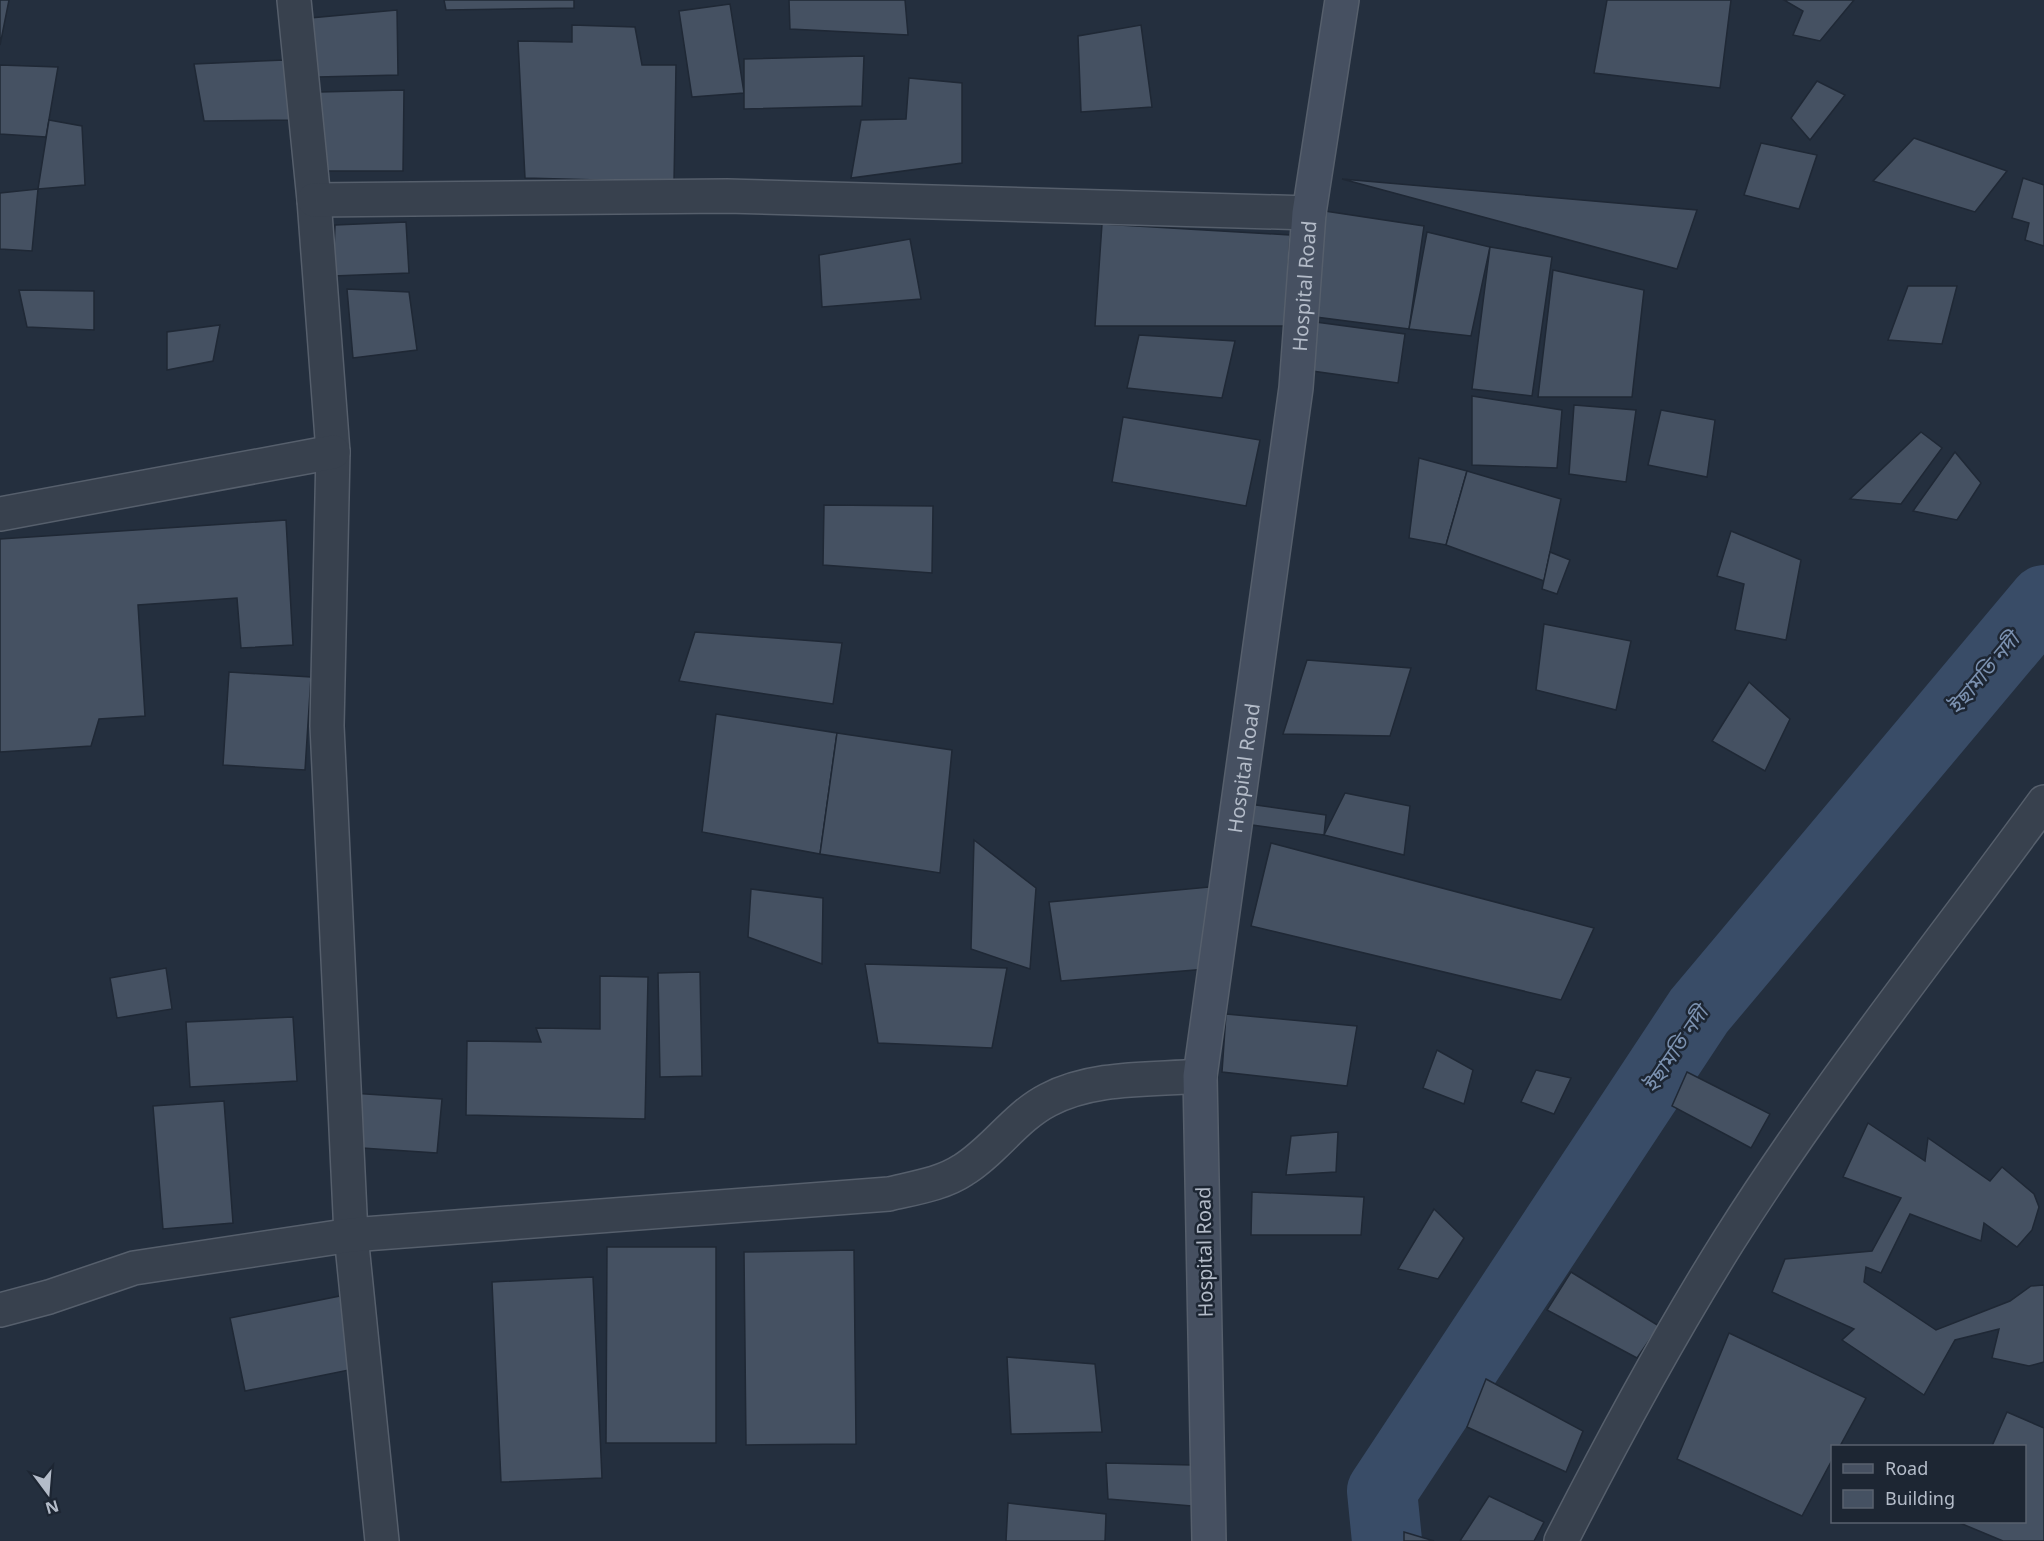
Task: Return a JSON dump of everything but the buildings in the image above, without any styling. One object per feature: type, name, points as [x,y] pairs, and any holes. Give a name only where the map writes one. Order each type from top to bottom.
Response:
[{"type":"main road","name":"Hospital Road","points":[[1209,1541],[1200,1076],[1296,388],[1309,213],[1342,0]]},
{"type":"street","points":[[294,0],[314,200],[333,452],[327,726],[351,1235],[382,1541]]},
{"type":"street","points":[[314,200],[727,196],[1309,213]]},
{"type":"street","points":[[0,514],[333,452]]},
{"type":"street","points":[[1561,1541],[1624,1422],[1729,1240],[1869,1037],[2044,802]]},
{"type":"street","points":[[0,1310],[49,1297],[134,1268],[351,1235],[889,1194],[930,1185],[963,1170],[1027,1113],[1047,1100],[1081,1086],[1200,1076]]},
{"type":"waterway","name":"ইছামতি নদী","points":[[1387,1541],[1382,1491],[1699,1011],[2044,600]]}]
